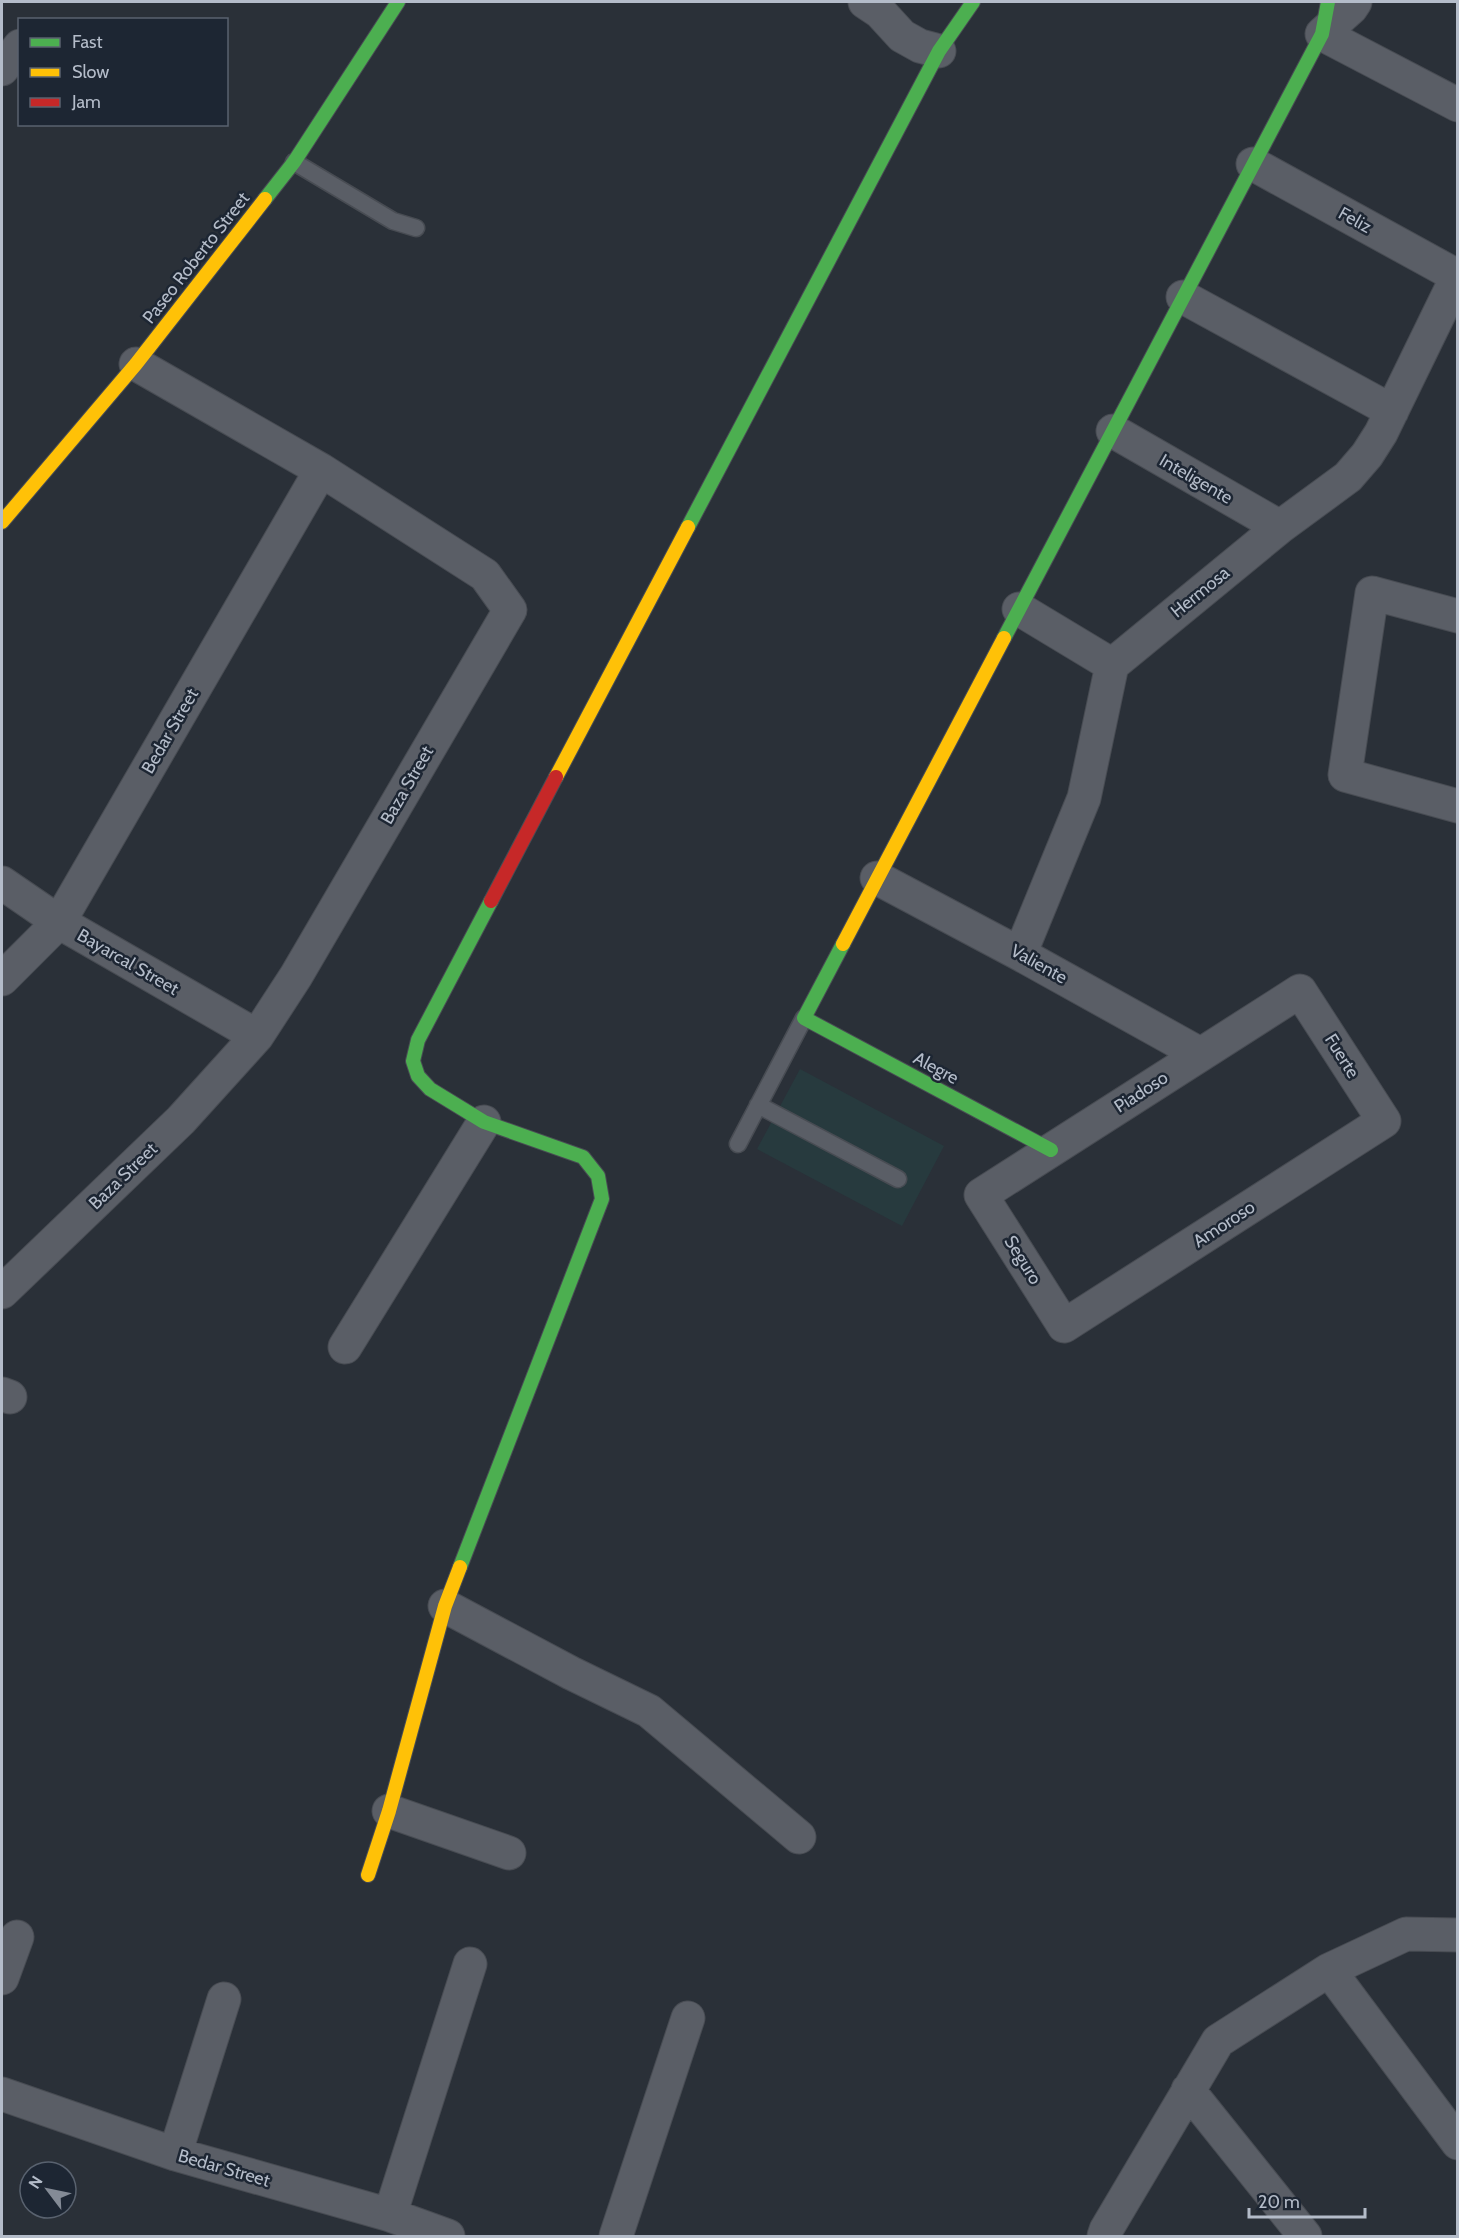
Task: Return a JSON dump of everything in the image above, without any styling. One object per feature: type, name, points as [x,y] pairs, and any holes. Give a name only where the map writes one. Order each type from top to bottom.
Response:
[{"type":"street","name":"Paseo Roberto Street","points":[[2,522],[136,364],[294,162],[398,2]]},
{"type":"street","points":[[865,2],[880,12],[902,36],[920,46],[939,51]]},
{"type":"street","points":[[368,1875],[389,1811],[445,1606],[602,1199],[602,1184],[595,1168],[583,1157],[484,1122],[430,1089],[418,1076],[414,1061],[418,1040],[939,51],[973,2]]},
{"type":"street","points":[[804,1018],[1322,33],[1328,2]]},
{"type":"street","points":[[1322,33],[1351,8],[1354,2]]},
{"type":"street","points":[[1322,33],[1458,105]]},
{"type":"street","points":[[2,69],[18,49]]},
{"type":"street","name":"Feliz","points":[[1253,164],[1457,275]]},
{"type":"street","name":"Hermosa","points":[[1112,665],[1280,527],[1348,477],[1367,455],[1392,411],[1457,275]]},
{"type":"street","points":[[1183,297],[1392,411]]},
{"type":"street","name":"Baza Street","points":[[2,1292],[181,1120],[257,1036],[302,966],[510,610],[485,575],[321,470],[136,364]]},
{"type":"street","name":"Inteligente","points":[[1113,431],[1280,527]]},
{"type":"street","name":"Bedar Street","points":[[2,979],[59,922],[321,470]]},
{"type":"street","points":[[1458,616],[1372,593],[1344,775],[1458,806]]},
{"type":"street","points":[[1019,609],[1112,665],[1084,798],[1020,954]]},
{"type":"street","name":"Valiente","points":[[877,878],[1200,1054]]},
{"type":"street","name":"Bayarcal Street","points":[[2,883],[59,922],[257,1036]]},
{"type":"street","name":"Piadoso","points":[[981,1195],[1300,991]]},
{"type":"street","name":"Fuerte","points":[[1300,991],[1384,1121]]},
{"type":"street","name":"Alegre","points":[[804,1018],[1051,1150]]},
{"type":"street","name":"Amoroso","points":[[1064,1326],[1384,1121]]},
{"type":"street","points":[[345,1347],[484,1122]]},
{"type":"street","name":"Seguro","points":[[981,1195],[1064,1326]]},
{"type":"street","points":[[445,1606],[571,1673],[649,1711],[798,1837]]},
{"type":"street","points":[[389,1811],[509,1853]]},
{"type":"street","points":[[1104,2236],[1218,2041],[1329,1970],[1406,1934],[1458,1935]]},
{"type":"street","points":[[2,1978],[17,1937]]},
{"type":"street","points":[[390,2215],[470,1964]]},
{"type":"street","points":[[1329,1970],[1458,2143]]},
{"type":"street","points":[[175,2154],[224,2000]]},
{"type":"street","points":[[616,2236],[688,2018]]},
{"type":"street","points":[[1188,2090],[1305,2236]]},
{"type":"street","name":"Bedar Street","points":[[2,2094],[175,2154],[390,2215],[448,2236]]},
{"type":"lane","points":[[294,162],[393,222],[417,228]]},
{"type":"lane","points":[[738,1144],[804,1018]]},
{"type":"lane","points":[[758,1105],[898,1179]]},
{"type":"green space","points":[[800,1069],[944,1146],[902,1226],[757,1149]]},
{"type":"traffic: fast","points":[[265,199],[294,162],[398,2]]},
{"type":"traffic: fast","points":[[688,527],[939,51],[973,2]]},
{"type":"traffic: fast","points":[[1004,638],[1322,34],[1328,2]]},
{"type":"traffic: fast","points":[[460,1567],[602,1199],[598,1176],[583,1157],[484,1122],[430,1089],[418,1076],[413,1061],[418,1040],[491,901]]},
{"type":"traffic: fast","points":[[843,944],[804,1018],[1051,1150]]},
{"type":"traffic: slow","points":[[2,522],[136,364],[265,199]]},
{"type":"traffic: slow","points":[[556,777],[688,527]]},
{"type":"traffic: slow","points":[[843,944],[1004,638]]},
{"type":"traffic: slow","points":[[368,1875],[389,1811],[445,1606],[460,1567]]},
{"type":"traffic: jam","points":[[491,901],[556,777]]}]
